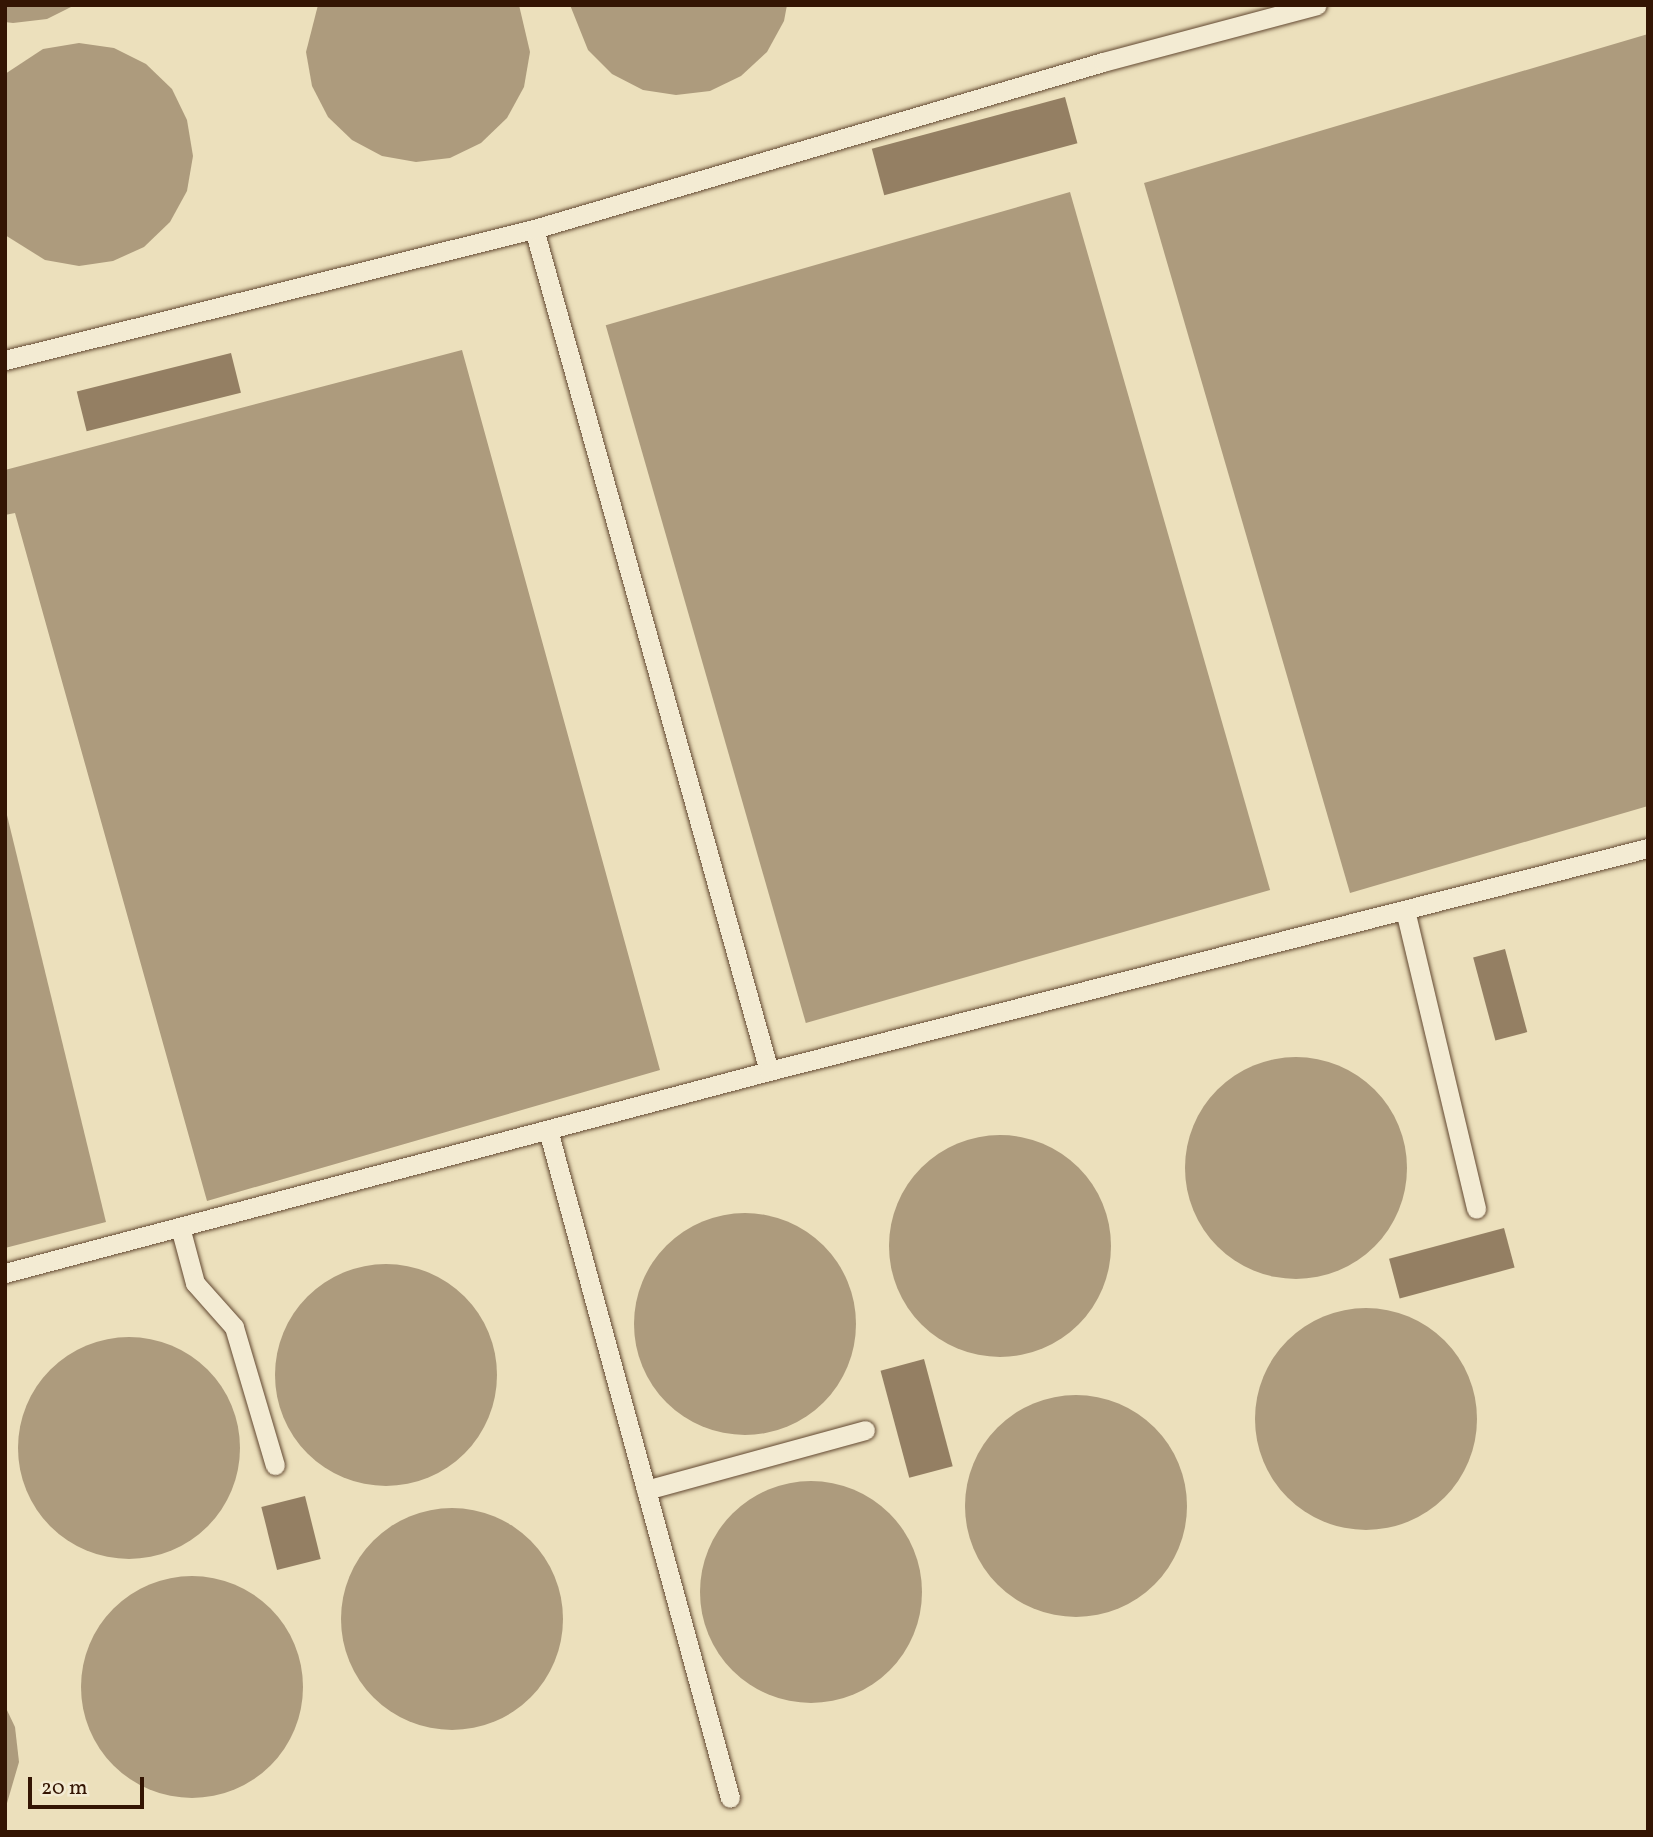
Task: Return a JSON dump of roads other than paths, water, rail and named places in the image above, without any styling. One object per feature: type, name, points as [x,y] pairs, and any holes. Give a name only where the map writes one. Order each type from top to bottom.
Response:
[{"type":"lane","points":[[5,360],[534,229],[1102,62],[1317,5]]},
{"type":"lane","points":[[534,229],[769,1071]]},
{"type":"lane","points":[[5,1273],[769,1071],[1648,848]]},
{"type":"lane","points":[[1405,910],[1476,1209]]},
{"type":"lane","points":[[548,1129],[730,1798]]},
{"type":"lane","points":[[180,1227],[195,1283],[234,1327],[275,1465]]},
{"type":"lane","points":[[646,1490],[865,1430]]}]
